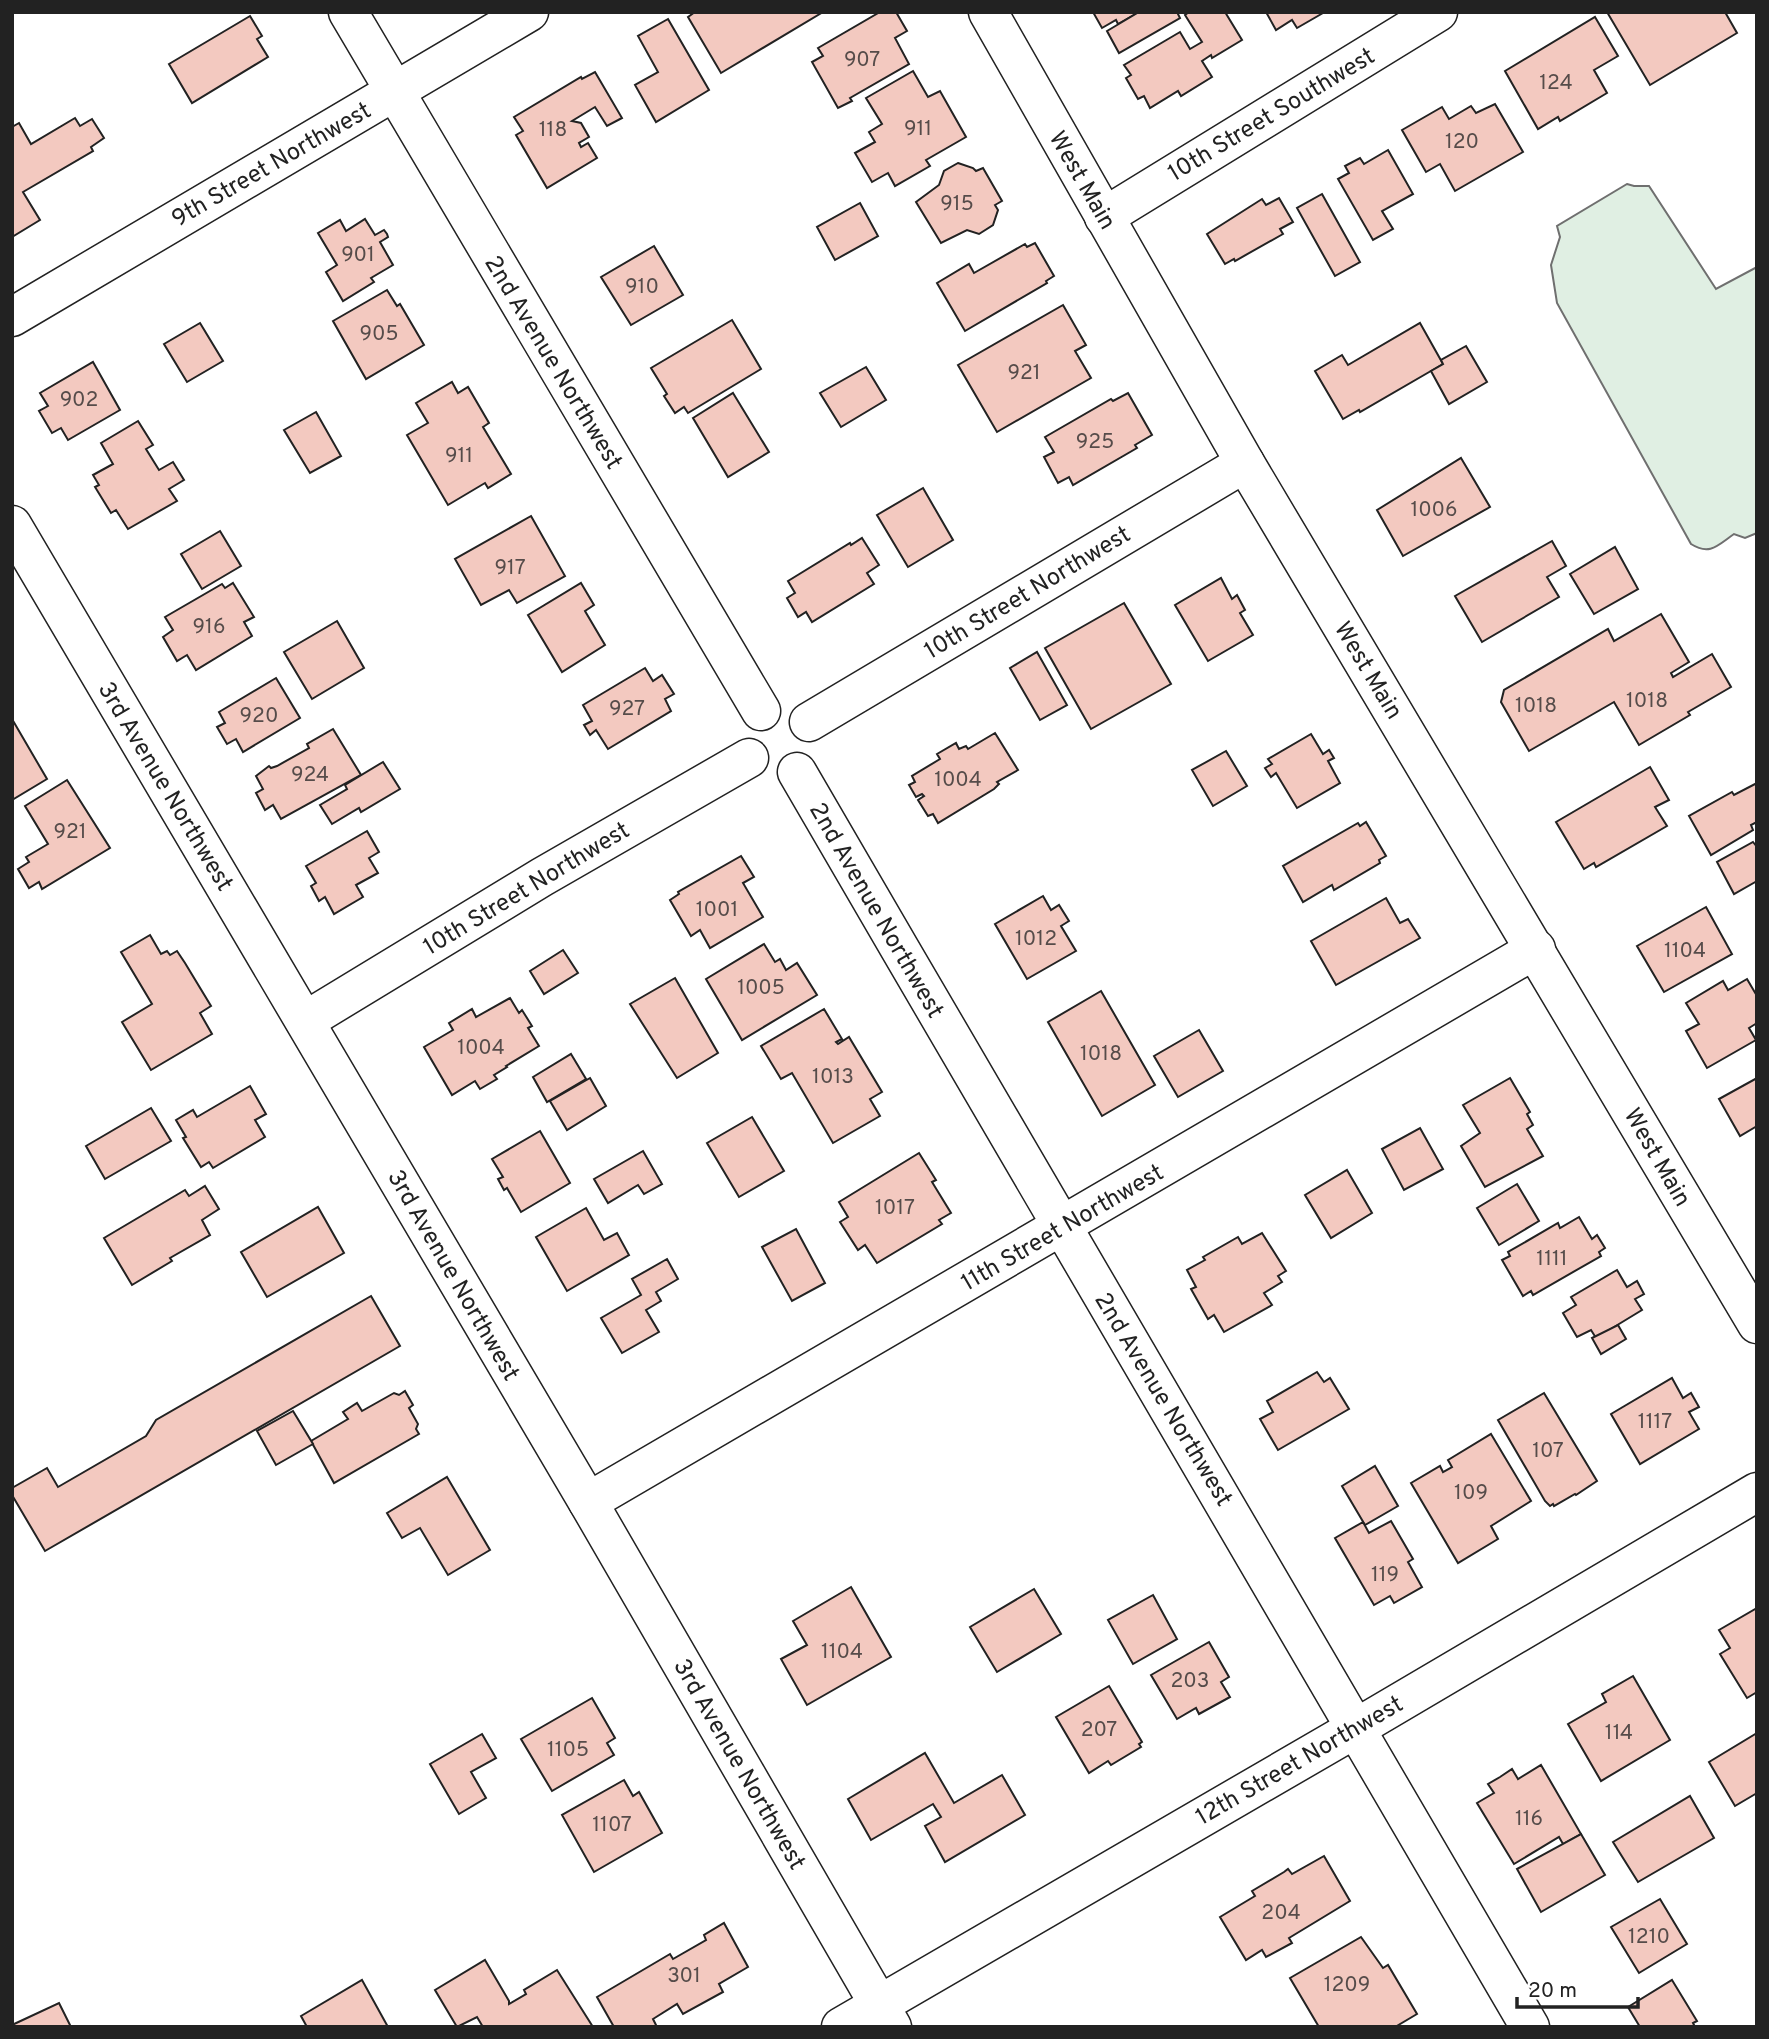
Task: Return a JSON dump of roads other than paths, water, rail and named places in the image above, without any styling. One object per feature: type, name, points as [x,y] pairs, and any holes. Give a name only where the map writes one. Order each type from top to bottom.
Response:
[{"type":"street","name":"2nd Avenue Northwest","points":[[348,12],[761,711]]},
{"type":"street","name":"9th Street Northwest","points":[[12,317],[529,12]]},
{"type":"street","name":"West Main","points":[[988,12],[1245,463],[1757,1324]]},
{"type":"street","name":"10th Street Southwest","points":[[1104,217],[1438,12]]},
{"type":"street","name":"10th Street Northwest","points":[[809,722],[1245,463]]},
{"type":"street","name":"3rd Avenue Northwest","points":[[12,525],[588,1502],[886,2016]]},
{"type":"street","points":[[787,707],[809,722],[814,735],[813,750],[807,763],[797,772],[773,776],[759,770],[749,758],[744,744],[747,729],[761,711],[787,707]]},
{"type":"street","name":"10th Street Northwest","points":[[305,1021],[542,877],[749,758]]},
{"type":"street","name":"2nd Avenue Northwest","points":[[797,772],[1062,1228],[1358,1727],[1530,2027]]},
{"type":"street","name":"11th Street Northwest","points":[[588,1502],[1062,1228],[1536,949]]},
{"type":"street","name":"12th Street Northwest","points":[[841,2027],[886,2016],[1358,1727],[1757,1492]]}]
